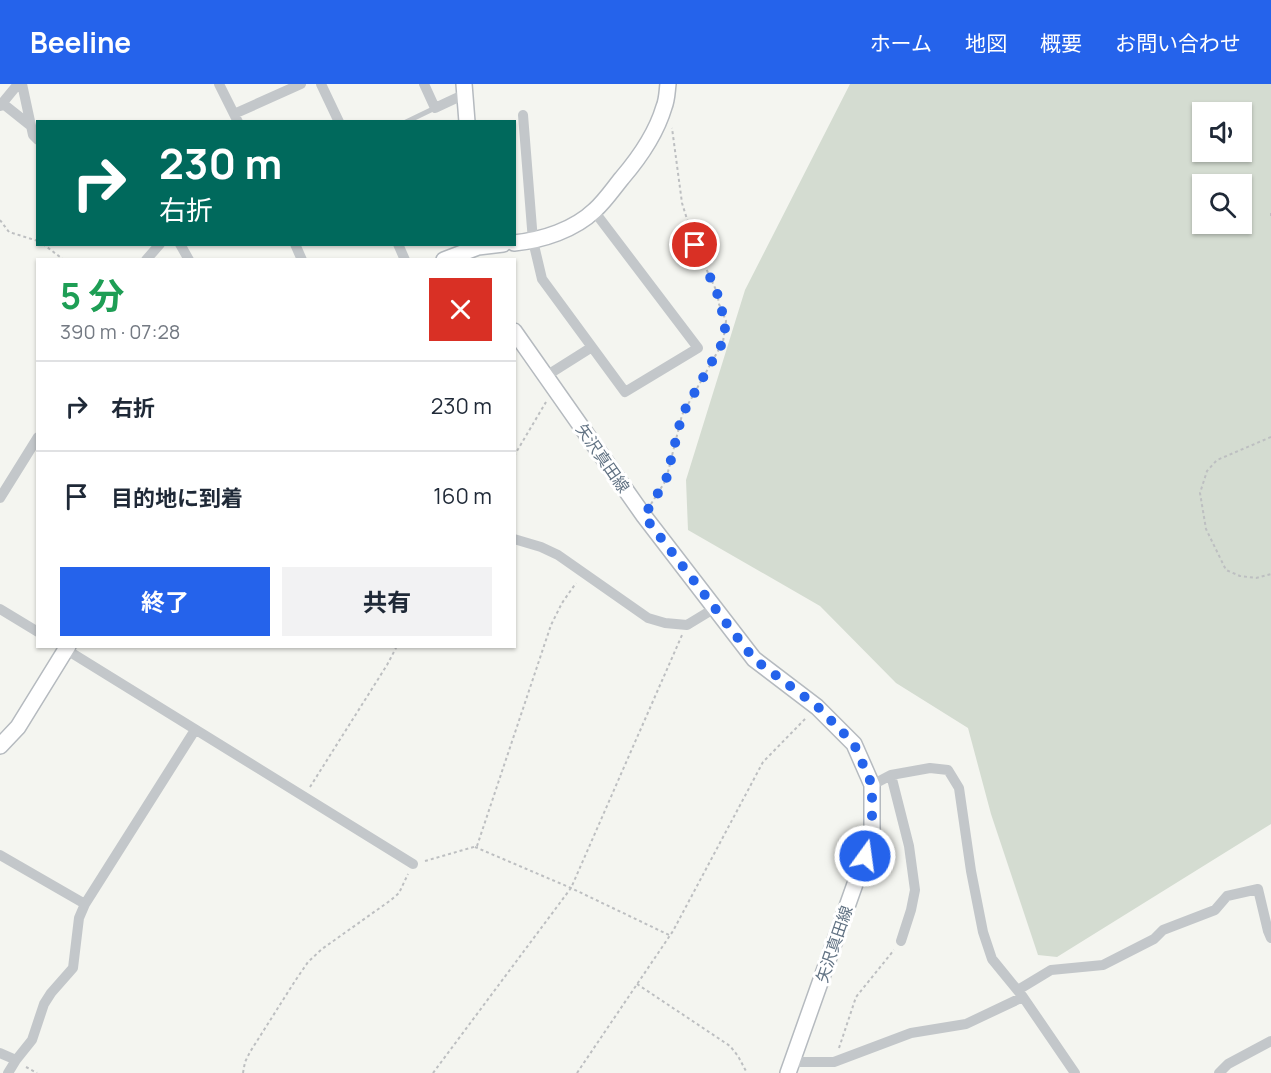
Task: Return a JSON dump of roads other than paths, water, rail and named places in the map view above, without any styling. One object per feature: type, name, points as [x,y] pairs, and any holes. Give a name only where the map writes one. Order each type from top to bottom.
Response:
[{"type":"main road","points":[[516,243],[554,235],[576,224],[594,211],[641,154],[656,130],[665,106],[668,84]]},
{"type":"main road","points":[[465,89],[467,120]]},
{"type":"main road","points":[[451,258],[495,246]]},
{"type":"main road","name":"矢沢真田線","points":[[516,334],[644,516],[754,659],[817,706],[854,744],[872,785],[872,836],[788,1069]]},
{"type":"main road","points":[[0,746],[18,727],[66,648]]},
{"type":"street","points":[[20,84],[1,104],[31,126]]},
{"type":"street","points":[[20,84],[33,135],[36,138]]},
{"type":"street","points":[[219,84],[236,118],[301,84]]},
{"type":"street","points":[[321,84],[338,120]]},
{"type":"street","points":[[424,84],[435,108],[465,89]]},
{"type":"street","points":[[523,115],[533,241],[542,279],[625,392],[698,348],[594,211]]},
{"type":"street","points":[[148,258],[158,246]]},
{"type":"street","points":[[550,382],[592,347]]},
{"type":"street","points":[[0,498],[36,439]]},
{"type":"street","points":[[516,540],[541,546],[558,555],[648,618],[687,624],[715,608]]},
{"type":"street","points":[[0,609],[36,631]]},
{"type":"street","points":[[66,648],[413,864]]},
{"type":"street","points":[[8,1073],[32,1040],[44,1004],[73,968],[79,918],[86,904],[195,730]]},
{"type":"street","points":[[872,785],[891,775],[930,768],[948,770],[959,788],[971,871],[983,932],[992,959],[1021,994],[1075,1073]]},
{"type":"street","points":[[891,775],[909,846],[915,890],[901,941]]},
{"type":"street","points":[[0,855],[86,904]]},
{"type":"street","points":[[788,1069],[834,1062],[911,1033],[966,1024],[1021,994],[1051,970],[1103,964],[1154,939],[1163,930],[1215,910],[1227,896],[1258,889],[1271,938]]},
{"type":"street","points":[[1220,1073],[1228,1064],[1271,1041]]},
{"type":"street","points":[[0,1053],[16,1060]]},
{"type":"lane","points":[[409,120],[435,108]]}]
